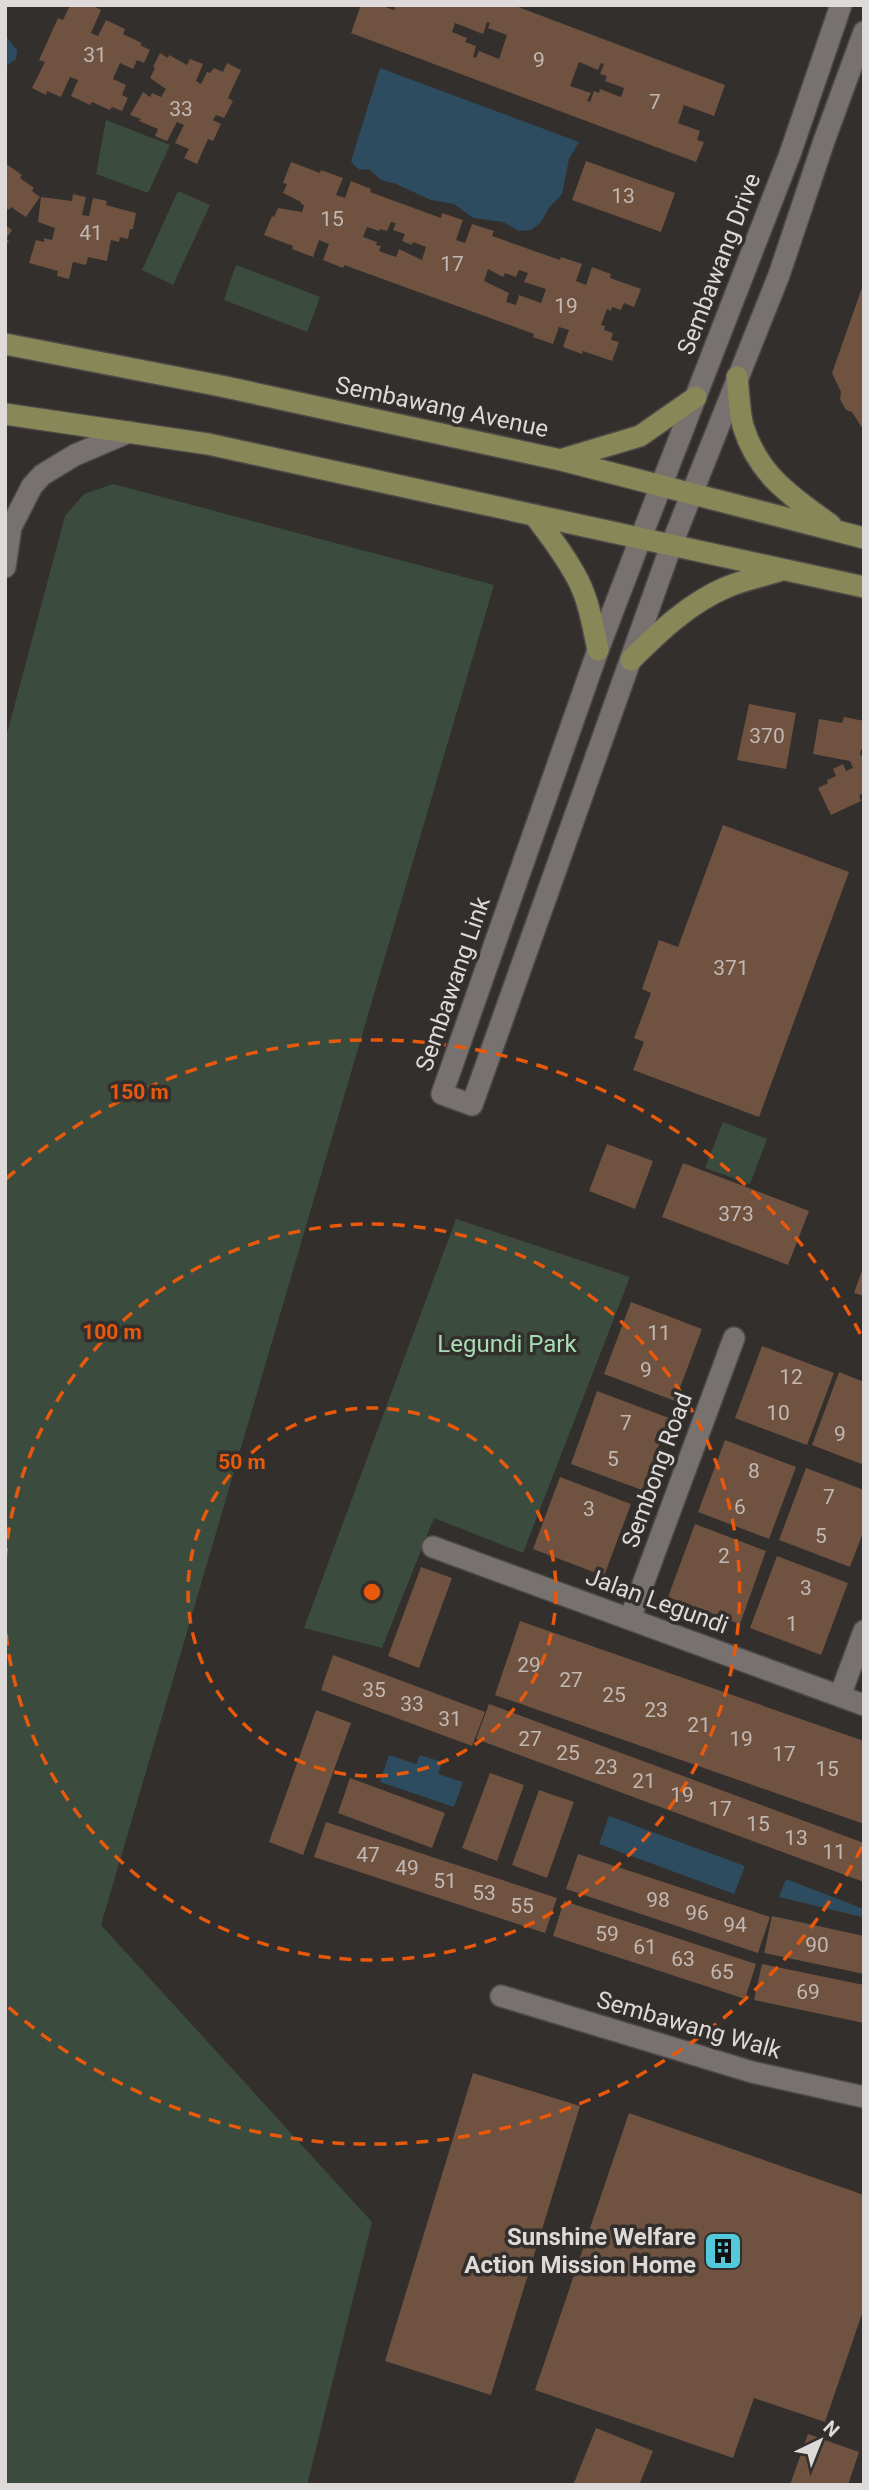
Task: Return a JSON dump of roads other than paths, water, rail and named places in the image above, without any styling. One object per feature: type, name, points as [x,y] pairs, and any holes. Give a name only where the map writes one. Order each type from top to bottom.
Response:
[{"type":"main road","name":"Sembawang Avenue","points":[[5,344],[221,386],[561,460],[854,536]]},
{"type":"main road","points":[[737,377],[743,425],[759,461],[787,494],[854,536]]},
{"type":"main road","points":[[561,460],[640,436],[696,397]]},
{"type":"main road","points":[[5,414],[208,444],[864,587]]},
{"type":"main road","points":[[534,515],[579,582],[598,650]]},
{"type":"main road","points":[[631,660],[669,622],[696,604],[726,587],[781,570]]},
{"type":"street","name":"Sembawang Drive","points":[[640,540],[750,250],[790,154],[841,5]]},
{"type":"street","points":[[671,546],[779,275],[864,32]]},
{"type":"street","points":[[5,567],[11,527],[32,486],[41,475],[75,455],[129,432]]},
{"type":"street","name":"Sembawang Link","points":[[640,540],[598,650],[442,1094],[472,1105],[671,546]]},
{"type":"street","name":"Sembong Road","points":[[630,1619],[734,1338]]},
{"type":"street","name":"Jalan Legundi","points":[[433,1547],[864,1705]]},
{"type":"street","points":[[840,1696],[864,1631]]},
{"type":"street","name":"Sembawang Walk","points":[[501,1996],[752,2072],[864,2096]]},
{"type":"water","points":[[5,35],[17,50],[16,59],[5,67]]},
{"type":"water","points":[[380,68],[579,142],[569,159],[562,194],[541,222],[531,230],[519,231],[503,222],[473,218],[454,204],[431,200],[381,180],[369,169],[355,166],[351,161]]},
{"type":"water","points":[[389,1755],[416,1764],[420,1755],[442,1762],[438,1774],[463,1782],[454,1807],[380,1782]]},
{"type":"water","points":[[609,1816],[745,1866],[734,1894],[599,1844]]},
{"type":"water","points":[[786,1879],[864,1909],[862,1917],[779,1897]]},
{"type":"place","name":"Sunshine Welfare Action Mission Home","points":[[723,2251]]},
{"type":"park label","name":"Legundi Park","points":[[507,1344]]}]
